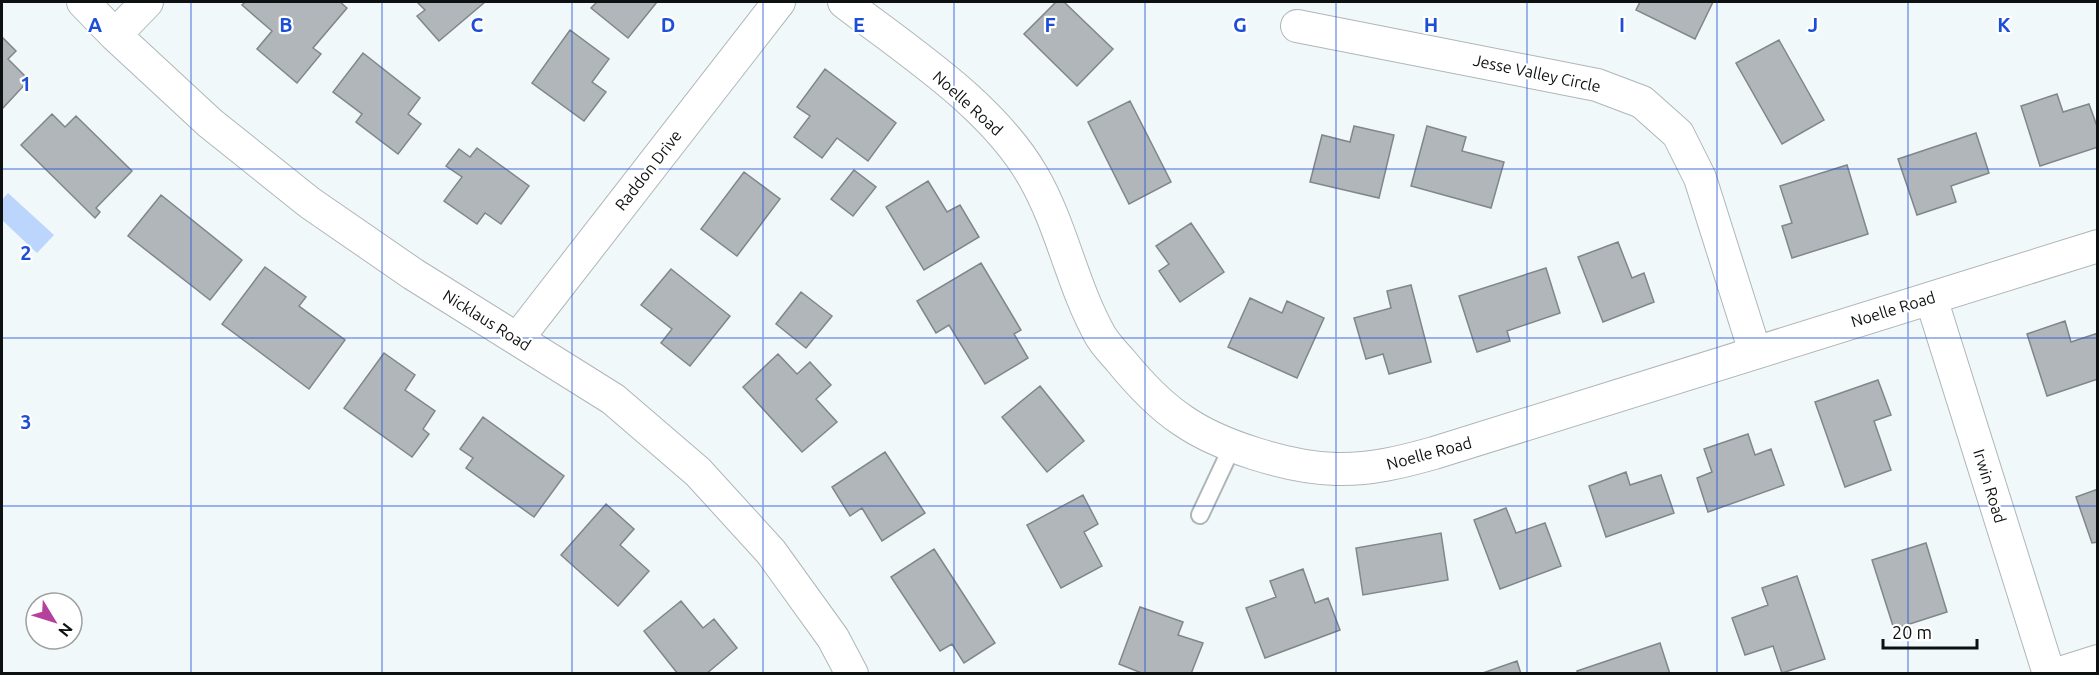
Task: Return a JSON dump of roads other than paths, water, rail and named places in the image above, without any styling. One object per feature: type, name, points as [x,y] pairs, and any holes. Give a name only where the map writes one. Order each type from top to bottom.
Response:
[{"type":"street","name":"Nicklaus Road","points":[[83,2],[115,35],[210,123],[310,203],[413,274],[613,399],[698,472],[771,552],[833,638],[852,674]]},
{"type":"street","points":[[115,35],[147,2]]},
{"type":"street","name":"Raddon Drive","points":[[518,338],[778,2]]},
{"type":"street","name":"Noelle Road","points":[[844,2],[957,90],[1000,129],[1033,176],[1057,229],[1076,285],[1101,337],[1137,382],[1182,420],[1232,447],[1284,462],[1335,469],[1386,465],[1434,453],[2097,246]]},
{"type":"street","name":"Jesse Valley Circle","points":[[1297,26],[1597,85],[1642,102],[1678,134],[1700,178],[1755,352]]},
{"type":"street","name":"Irwin Road","points":[[1931,298],[2049,674]]},
{"type":"street","points":[[2057,674],[2097,661]]},
{"type":"lane","points":[[1200,515],[1232,447]]},
{"type":"water","points":[[8,193],[54,235],[37,253],[2,220],[2,200]]}]
